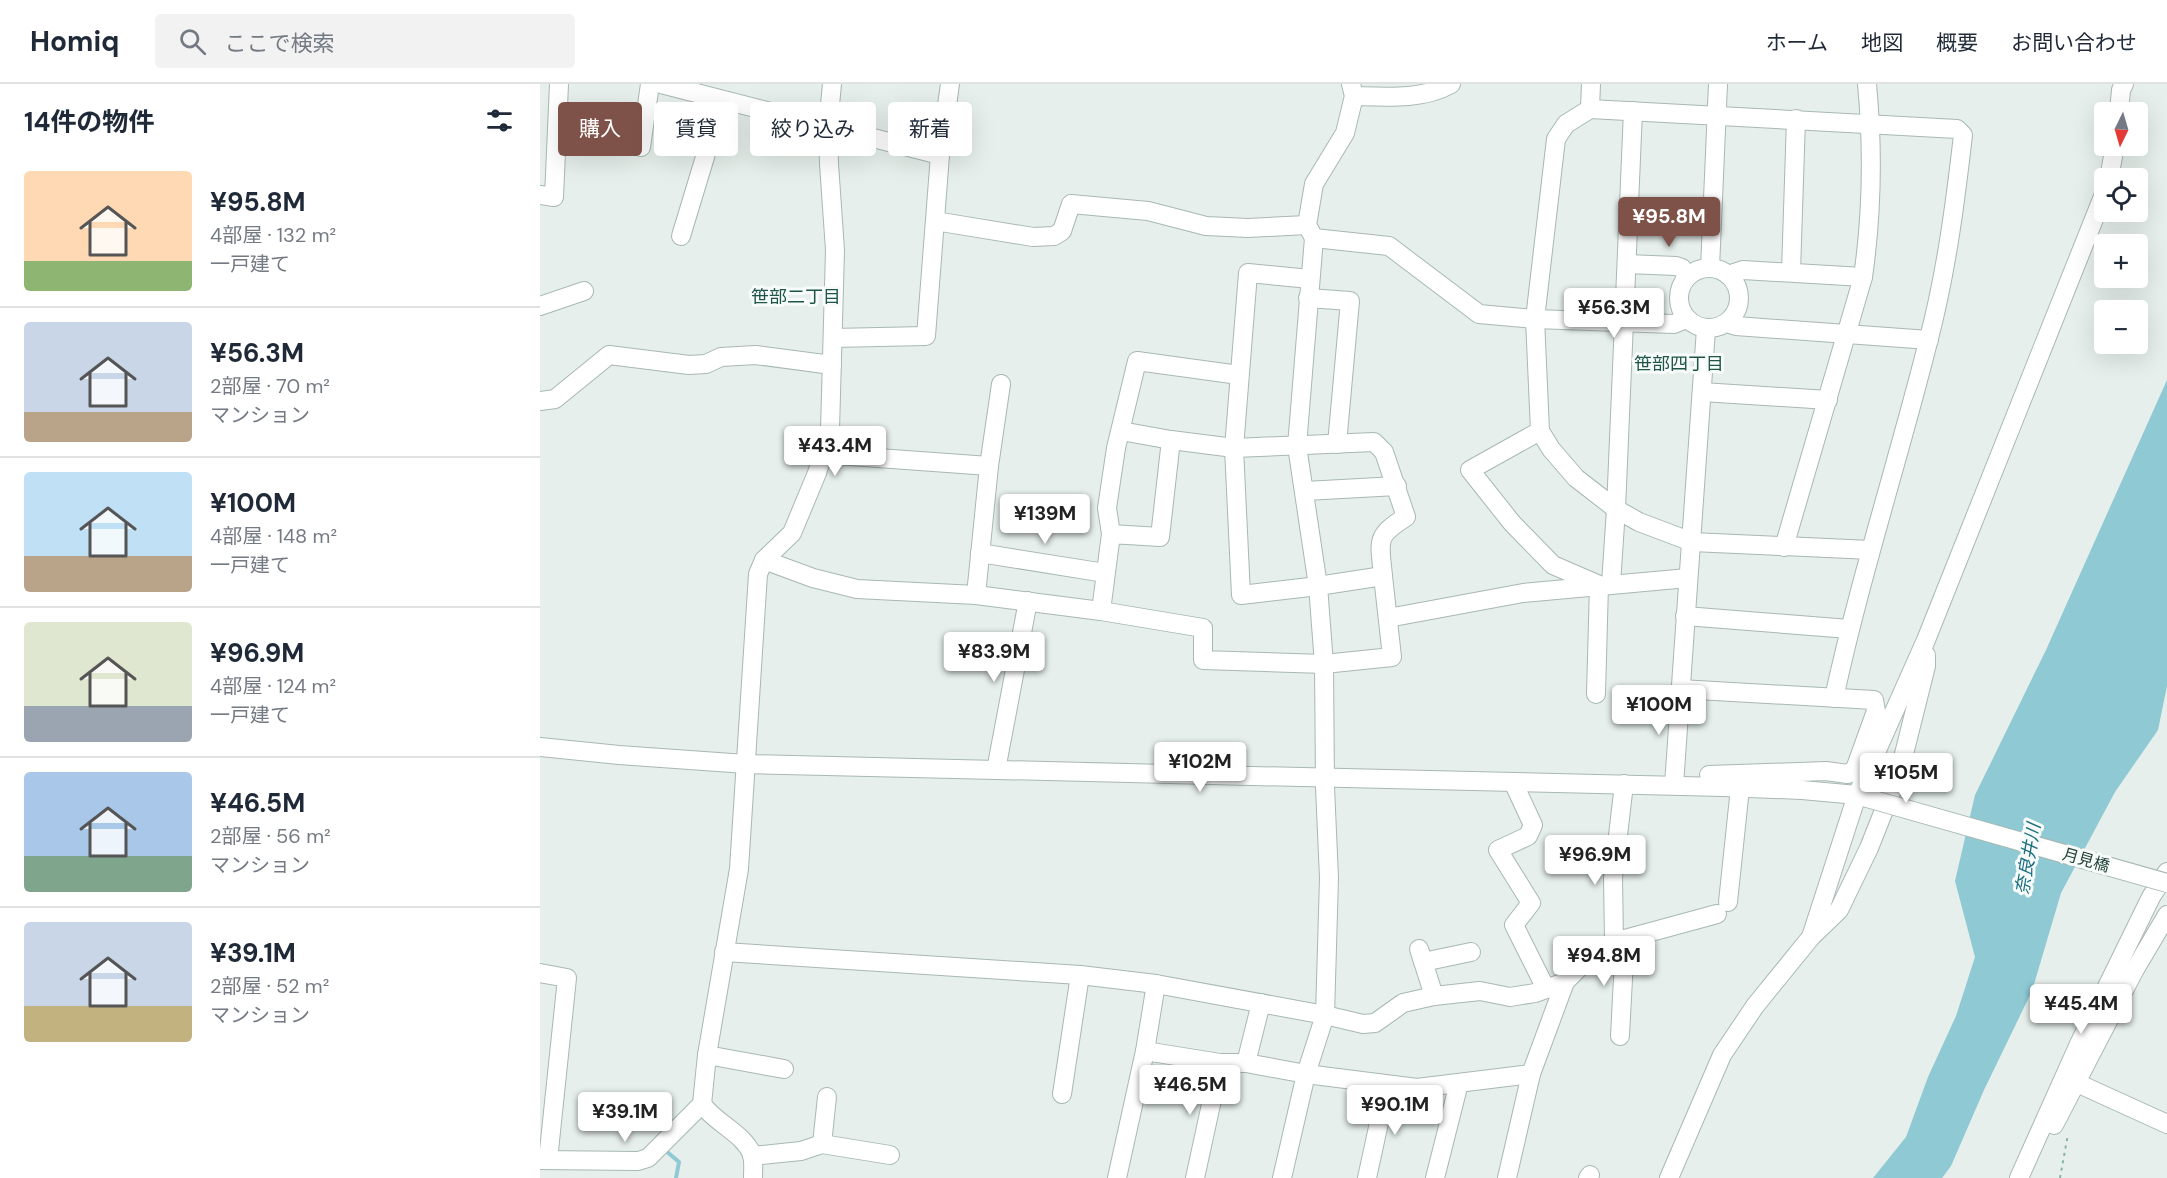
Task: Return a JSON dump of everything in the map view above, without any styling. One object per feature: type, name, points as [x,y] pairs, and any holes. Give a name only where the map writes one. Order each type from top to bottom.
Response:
[{"type":"street","points":[[540,195],[554,197],[559,84]]},
{"type":"street","points":[[642,140],[650,84]]},
{"type":"street","points":[[661,84],[750,108]]},
{"type":"street","points":[[830,102],[832,84]]},
{"type":"street","points":[[947,102],[950,84]]},
{"type":"street","points":[[1282,1178],[1306,1074],[1325,1015],[1329,878],[1324,664],[1318,586],[1297,446],[1310,279],[1314,184],[1345,133],[1353,90],[1408,97],[1441,90],[1451,84]]},
{"type":"street","points":[[1590,109],[1591,84]]},
{"type":"street","points":[[1710,268],[1718,84]]},
{"type":"street","points":[[1784,547],[1863,277],[1869,237],[1871,123],[1868,84]]},
{"type":"street","points":[[2120,102],[2124,84]]},
{"type":"street","points":[[681,236],[722,101]]},
{"type":"street","points":[[1834,698],[1849,629],[1871,550],[1929,340],[1949,244],[1963,135],[1957,129],[1871,123],[1590,109],[1566,124],[1556,140],[1535,319],[1540,431],[1551,448],[1576,478],[1616,509],[1639,522],[1692,542],[1871,550]]},
{"type":"street","points":[[1596,694],[1605,585],[1616,509],[1633,111]]},
{"type":"street","points":[[1791,272],[1796,119]]},
{"type":"street","points":[[540,973],[567,978],[544,1160],[638,1161],[648,1158],[702,1104],[707,1055],[739,869],[758,574],[764,560],[792,532],[814,483],[830,430],[836,250],[829,156]]},
{"type":"street","points":[[832,338],[926,336],[940,156]]},
{"type":"street","points":[[935,221],[1033,237],[1054,236],[1062,231],[1071,204],[1148,211],[1206,226],[1311,231],[1389,246],[1479,314],[1535,319],[1674,324],[1686,319]]},
{"type":"street","points":[[1811,937],[1862,797],[2094,219]]},
{"type":"street","points":[[1627,264],[1676,266],[1682,268],[1687,277]]},
{"type":"street","points":[[1727,323],[1736,311],[1738,290],[1728,275],[1710,268],[1694,272],[1687,277],[1682,284],[1679,302],[1681,311],[1686,319],[1706,329],[1727,323],[1736,326],[1929,340]]},
{"type":"street","points":[[1728,275],[1743,270],[1863,277]]},
{"type":"street","points":[[1310,279],[1248,273],[1234,448],[1241,596],[1383,576]]},
{"type":"street","points":[[540,306],[584,291]]},
{"type":"street","points":[[1308,298],[1350,301],[1337,444]]},
{"type":"street","points":[[1674,781],[1706,329]]},
{"type":"street","points":[[540,401],[555,399],[609,355],[689,365],[706,364],[721,357],[756,355],[832,364]]},
{"type":"street","points":[[1101,611],[1111,534],[1107,507],[1116,448],[1137,361],[1239,375]]},
{"type":"street","points":[[976,595],[989,466],[1001,384]]},
{"type":"street","points":[[1702,392],[1828,400]]},
{"type":"street","points":[[764,560],[813,578],[857,589],[976,595],[1101,611],[1203,628],[1203,660],[1324,664],[1392,657],[1380,543],[1385,530],[1406,517],[1384,452],[1374,442],[1234,448],[1121,431]]},
{"type":"street","points":[[1540,431],[1470,470],[1512,523],[1553,564],[1605,585]]},
{"type":"street","points":[[1111,534],[1160,537],[1171,440]]},
{"type":"street","points":[[823,454],[989,466]]},
{"type":"street","points":[[1305,491],[1397,486]]},
{"type":"street","points":[[980,554],[1105,573]]},
{"type":"street","points":[[1388,618],[1523,593],[1688,578]]},
{"type":"street","points":[[996,770],[1028,601]]},
{"type":"street","points":[[1685,616],[1849,629]]},
{"type":"street","points":[[1669,1178],[1722,1055],[1755,1006],[1811,937],[1839,910],[1869,848],[1900,770],[1926,666],[1926,640]]},
{"type":"street","points":[[540,747],[746,764],[1624,784],[1826,771],[1848,774],[1856,769],[1876,711],[1874,700],[1680,689]]},
{"type":"street","name":"月見橋","points":[[1674,781],[1862,797],[2167,883]]},
{"type":"street","points":[[1513,782],[1533,825],[1528,836],[1498,850],[1531,903],[1514,924],[1546,989]]},
{"type":"street","points":[[1620,1036],[1620,941],[1613,878],[1624,784]]},
{"type":"street","points":[[724,952],[1080,975],[1156,984],[1363,1024],[1375,1023],[1403,1003],[1434,996],[1480,991],[1510,997],[1546,989],[1565,982],[1586,961],[1620,941],[1723,908],[1740,788]]},
{"type":"street","points":[[2020,1177],[2079,1044],[2151,897],[2167,872]]},
{"type":"street","points":[[2020,1177],[2035,1161],[2134,970],[2167,915]]},
{"type":"street","points":[[1434,996],[1421,956],[1470,952]]},
{"type":"street","points":[[1062,1094],[1080,975]]},
{"type":"street","points":[[1507,1178],[1532,1074],[1565,982]]},
{"type":"street","points":[[1117,1178],[1145,1051],[1156,984]]},
{"type":"street","points":[[1246,1063],[1261,1003]]},
{"type":"street","points":[[1145,1051],[1220,1063],[1246,1063],[1387,1086],[1417,1088],[1532,1074]]},
{"type":"street","points":[[707,1055],[784,1069]]},
{"type":"street","points":[[1195,1178],[1220,1063]]},
{"type":"street","points":[[1435,1178],[1459,1083]]},
{"type":"street","points":[[2077,1083],[2164,1117]]},
{"type":"street","points":[[1367,1178],[1387,1086]]},
{"type":"street","points":[[822,1143],[827,1097]]},
{"type":"street","points":[[702,1104],[709,1114],[741,1139],[752,1156],[753,1178]]},
{"type":"street","points":[[752,1156],[801,1151],[822,1143],[890,1155]]},
{"type":"water","name":"奈良井川","points":[[2167,380],[2167,686],[2158,730],[2115,792],[2061,893],[2032,991],[1984,1090],[1951,1166],[1942,1178],[1873,1178],[1906,1137],[1928,1077],[1956,1016],[1975,957],[1955,881],[1975,795],[2046,650]]},
{"type":"waterway","points":[[666,1151],[679,1162],[676,1178]]},
{"type":"district","name":"笹部二丁目","points":[[796,297]]},
{"type":"district","name":"笹部四丁目","points":[[1679,364]]}]
